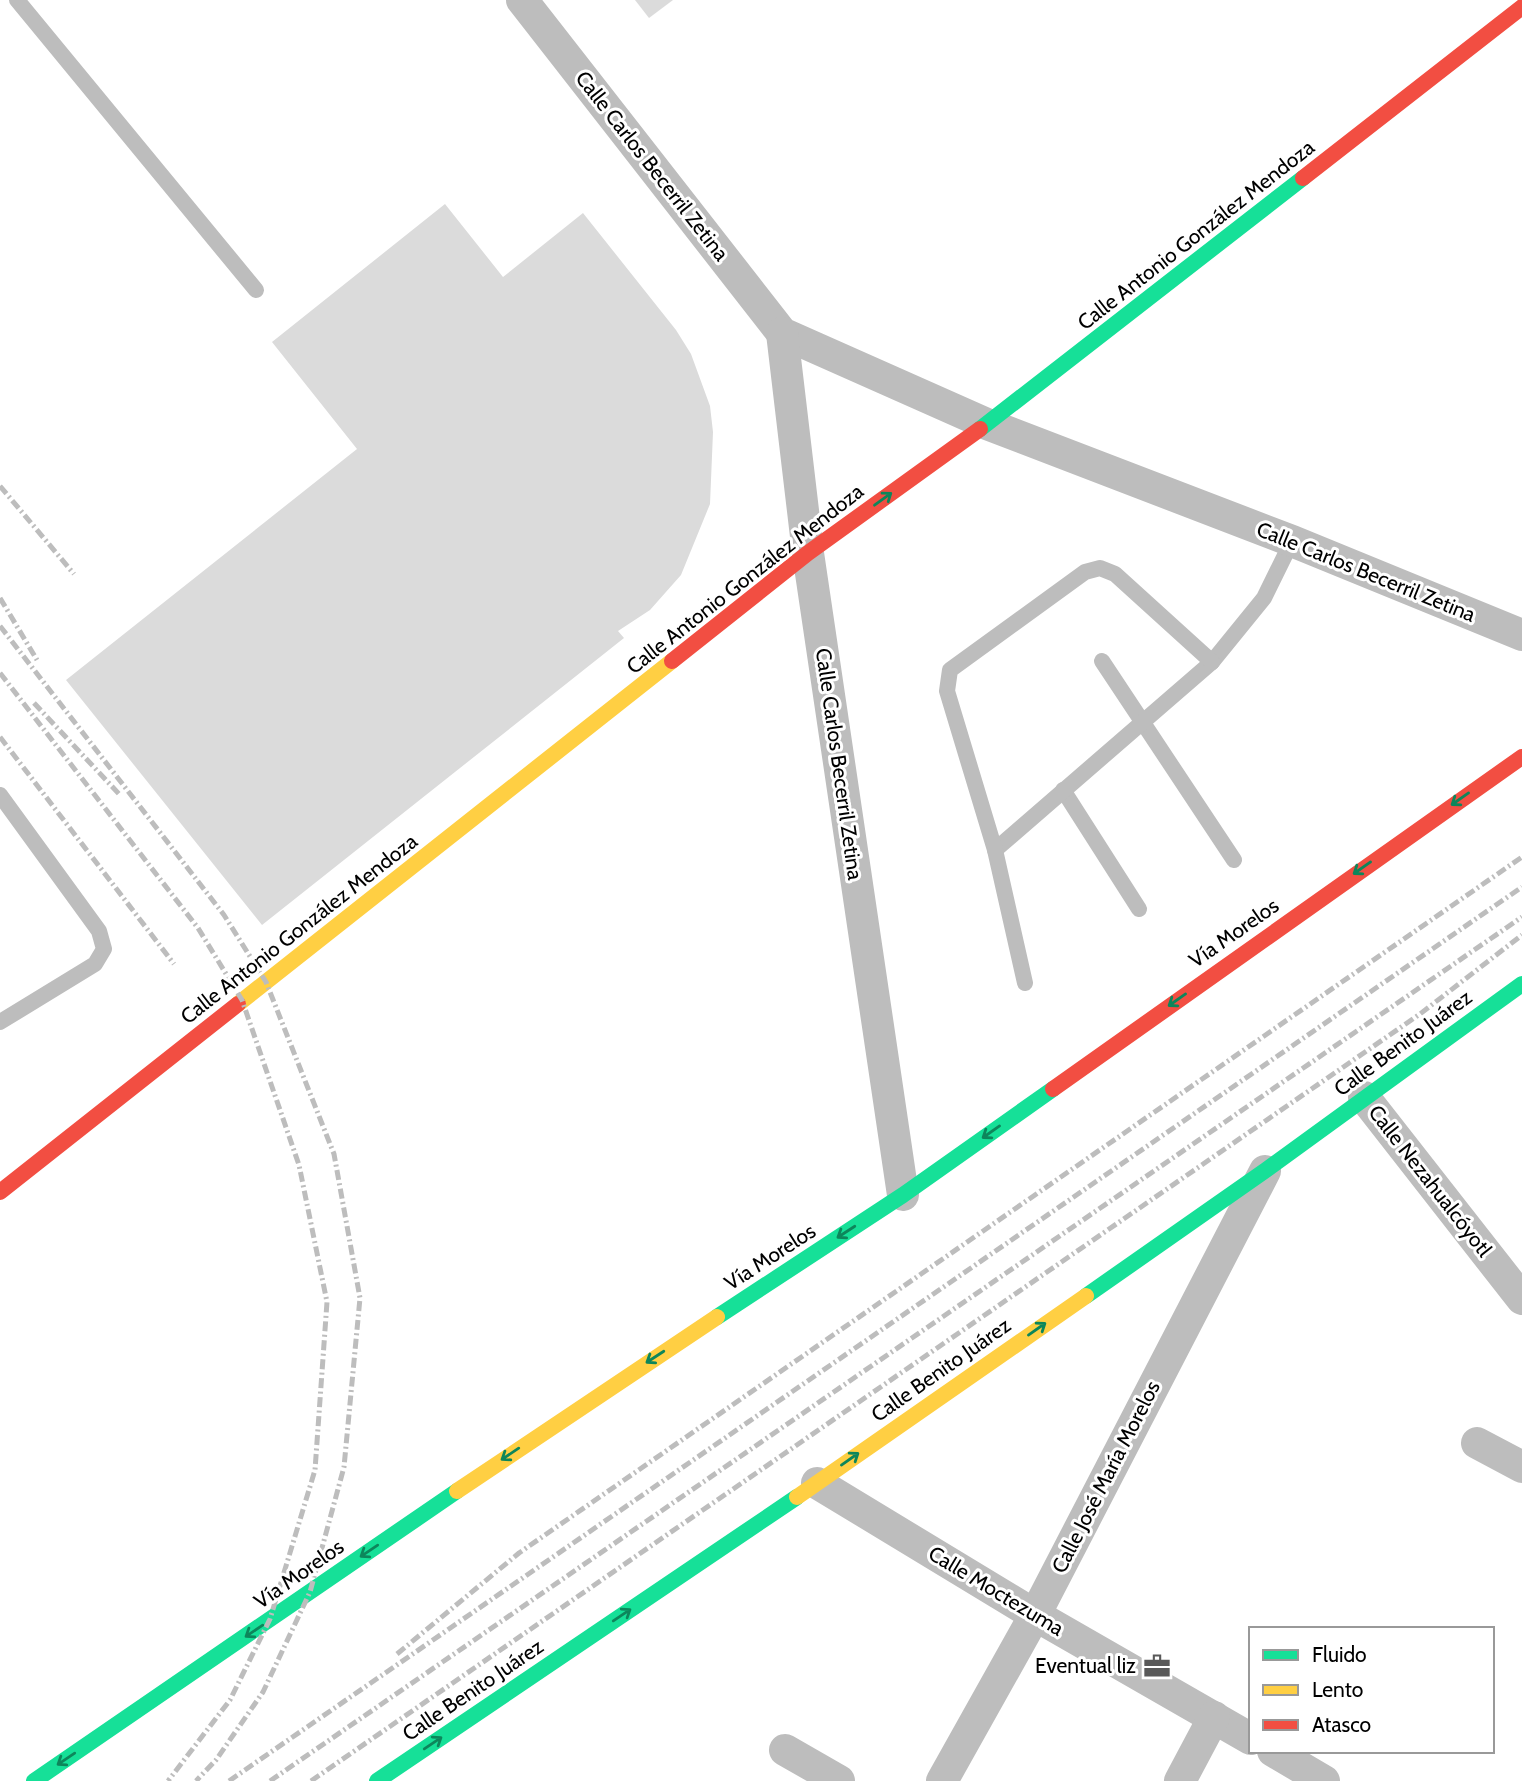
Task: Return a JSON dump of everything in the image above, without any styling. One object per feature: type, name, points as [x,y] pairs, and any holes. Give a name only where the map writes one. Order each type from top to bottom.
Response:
[{"type":"main road","name":"Calle Antonio González Mendoza","points":[[0,1192],[808,553],[987,424],[1522,7]]},
{"type":"main road","name":"Vía Morelos","points":[[34,1781],[566,1416],[903,1195],[1522,757]]},
{"type":"main road","name":"Calle Benito Juárez","points":[[377,1781],[817,1483],[1266,1170],[1364,1097],[1517,994]]},
{"type":"street","name":"Calle Carlos Becerril Zetina","points":[[522,0],[782,333],[987,424],[1292,541],[1522,635]]},
{"type":"street","name":"Calle Carlos Becerril Zetina","points":[[782,333],[808,553],[903,1195]]},
{"type":"street","name":"Calle Nezahualcóyotl","points":[[1364,1097],[1522,1299]]},
{"type":"street","name":"Calle José María Morelos","points":[[942,1781],[1035,1615],[1266,1170]]},
{"type":"street","points":[[1478,1443],[1522,1467]]},
{"type":"street","name":"Calle Moctezuma","points":[[817,1483],[1035,1615],[1249,1737]]},
{"type":"street","points":[[1180,1781],[1214,1717]]},
{"type":"street","points":[[785,1750],[839,1781]]},
{"type":"street","points":[[1276,1753],[1324,1781]]},
{"type":"lane","points":[[17,0],[256,290]]},
{"type":"lane","points":[[995,850],[1212,662],[1264,597],[1292,541]]},
{"type":"lane","points":[[1025,983],[995,850],[947,691],[947,676],[956,664],[1085,572],[1100,568],[1115,574],[1212,662]]},
{"type":"lane","points":[[1102,661],[1234,860]]},
{"type":"lane","points":[[1063,790],[1139,909]]},
{"type":"lane","points":[[0,795],[99,931],[104,949],[95,964],[0,1022]]},
{"type":"building","points":[[635,0],[673,0],[649,18]]},
{"type":"building","points":[[445,204],[503,277],[583,213],[676,330],[691,354],[710,406],[713,432],[710,504],[681,575],[650,610],[618,631],[624,638],[262,925],[66,680],[357,449],[272,342]]},
{"type":"railway","points":[[0,486],[74,574]]},
{"type":"railway","points":[[0,598],[37,660]]},
{"type":"railway","points":[[0,626],[224,915],[266,982],[334,1154],[360,1298],[344,1467],[310,1592],[263,1692],[216,1760],[196,1781]]},
{"type":"railway","points":[[0,673],[198,928],[242,1000],[299,1165],[327,1302],[315,1470],[270,1619],[230,1700],[168,1781]]},
{"type":"railway","points":[[34,703],[120,795]]},
{"type":"railway","points":[[0,737],[174,964]]},
{"type":"railway","points":[[397,1654],[519,1553],[1522,857]]},
{"type":"railway","points":[[229,1781],[1522,887]]},
{"type":"railway","points":[[270,1781],[1522,917]]},
{"type":"railway","points":[[311,1781],[1420,1014],[1522,935]]},
{"type":"traffic: fast","points":[[980,429],[1303,178]]},
{"type":"traffic: fast","points":[[1086,1296],[1266,1170],[1522,984]]},
{"type":"traffic: fast","points":[[717,1317],[903,1195],[1053,1089]]},
{"type":"traffic: fast","points":[[34,1781],[457,1491]]},
{"type":"traffic: fast","points":[[377,1781],[797,1497]]},
{"type":"traffic: slow","points":[[238,1004],[672,661]]},
{"type":"traffic: slow","points":[[797,1497],[1086,1296]]},
{"type":"traffic: slow","points":[[457,1491],[717,1317]]},
{"type":"traffic: jam","points":[[1303,178],[1522,7]]},
{"type":"traffic: jam","points":[[672,661],[808,553],[980,429]]},
{"type":"traffic: jam","points":[[1053,1089],[1522,757]]},
{"type":"traffic: jam","points":[[0,1192],[238,1004]]},
{"type":"place","name":"Eventual liz","points":[[1157,1666]]}]
